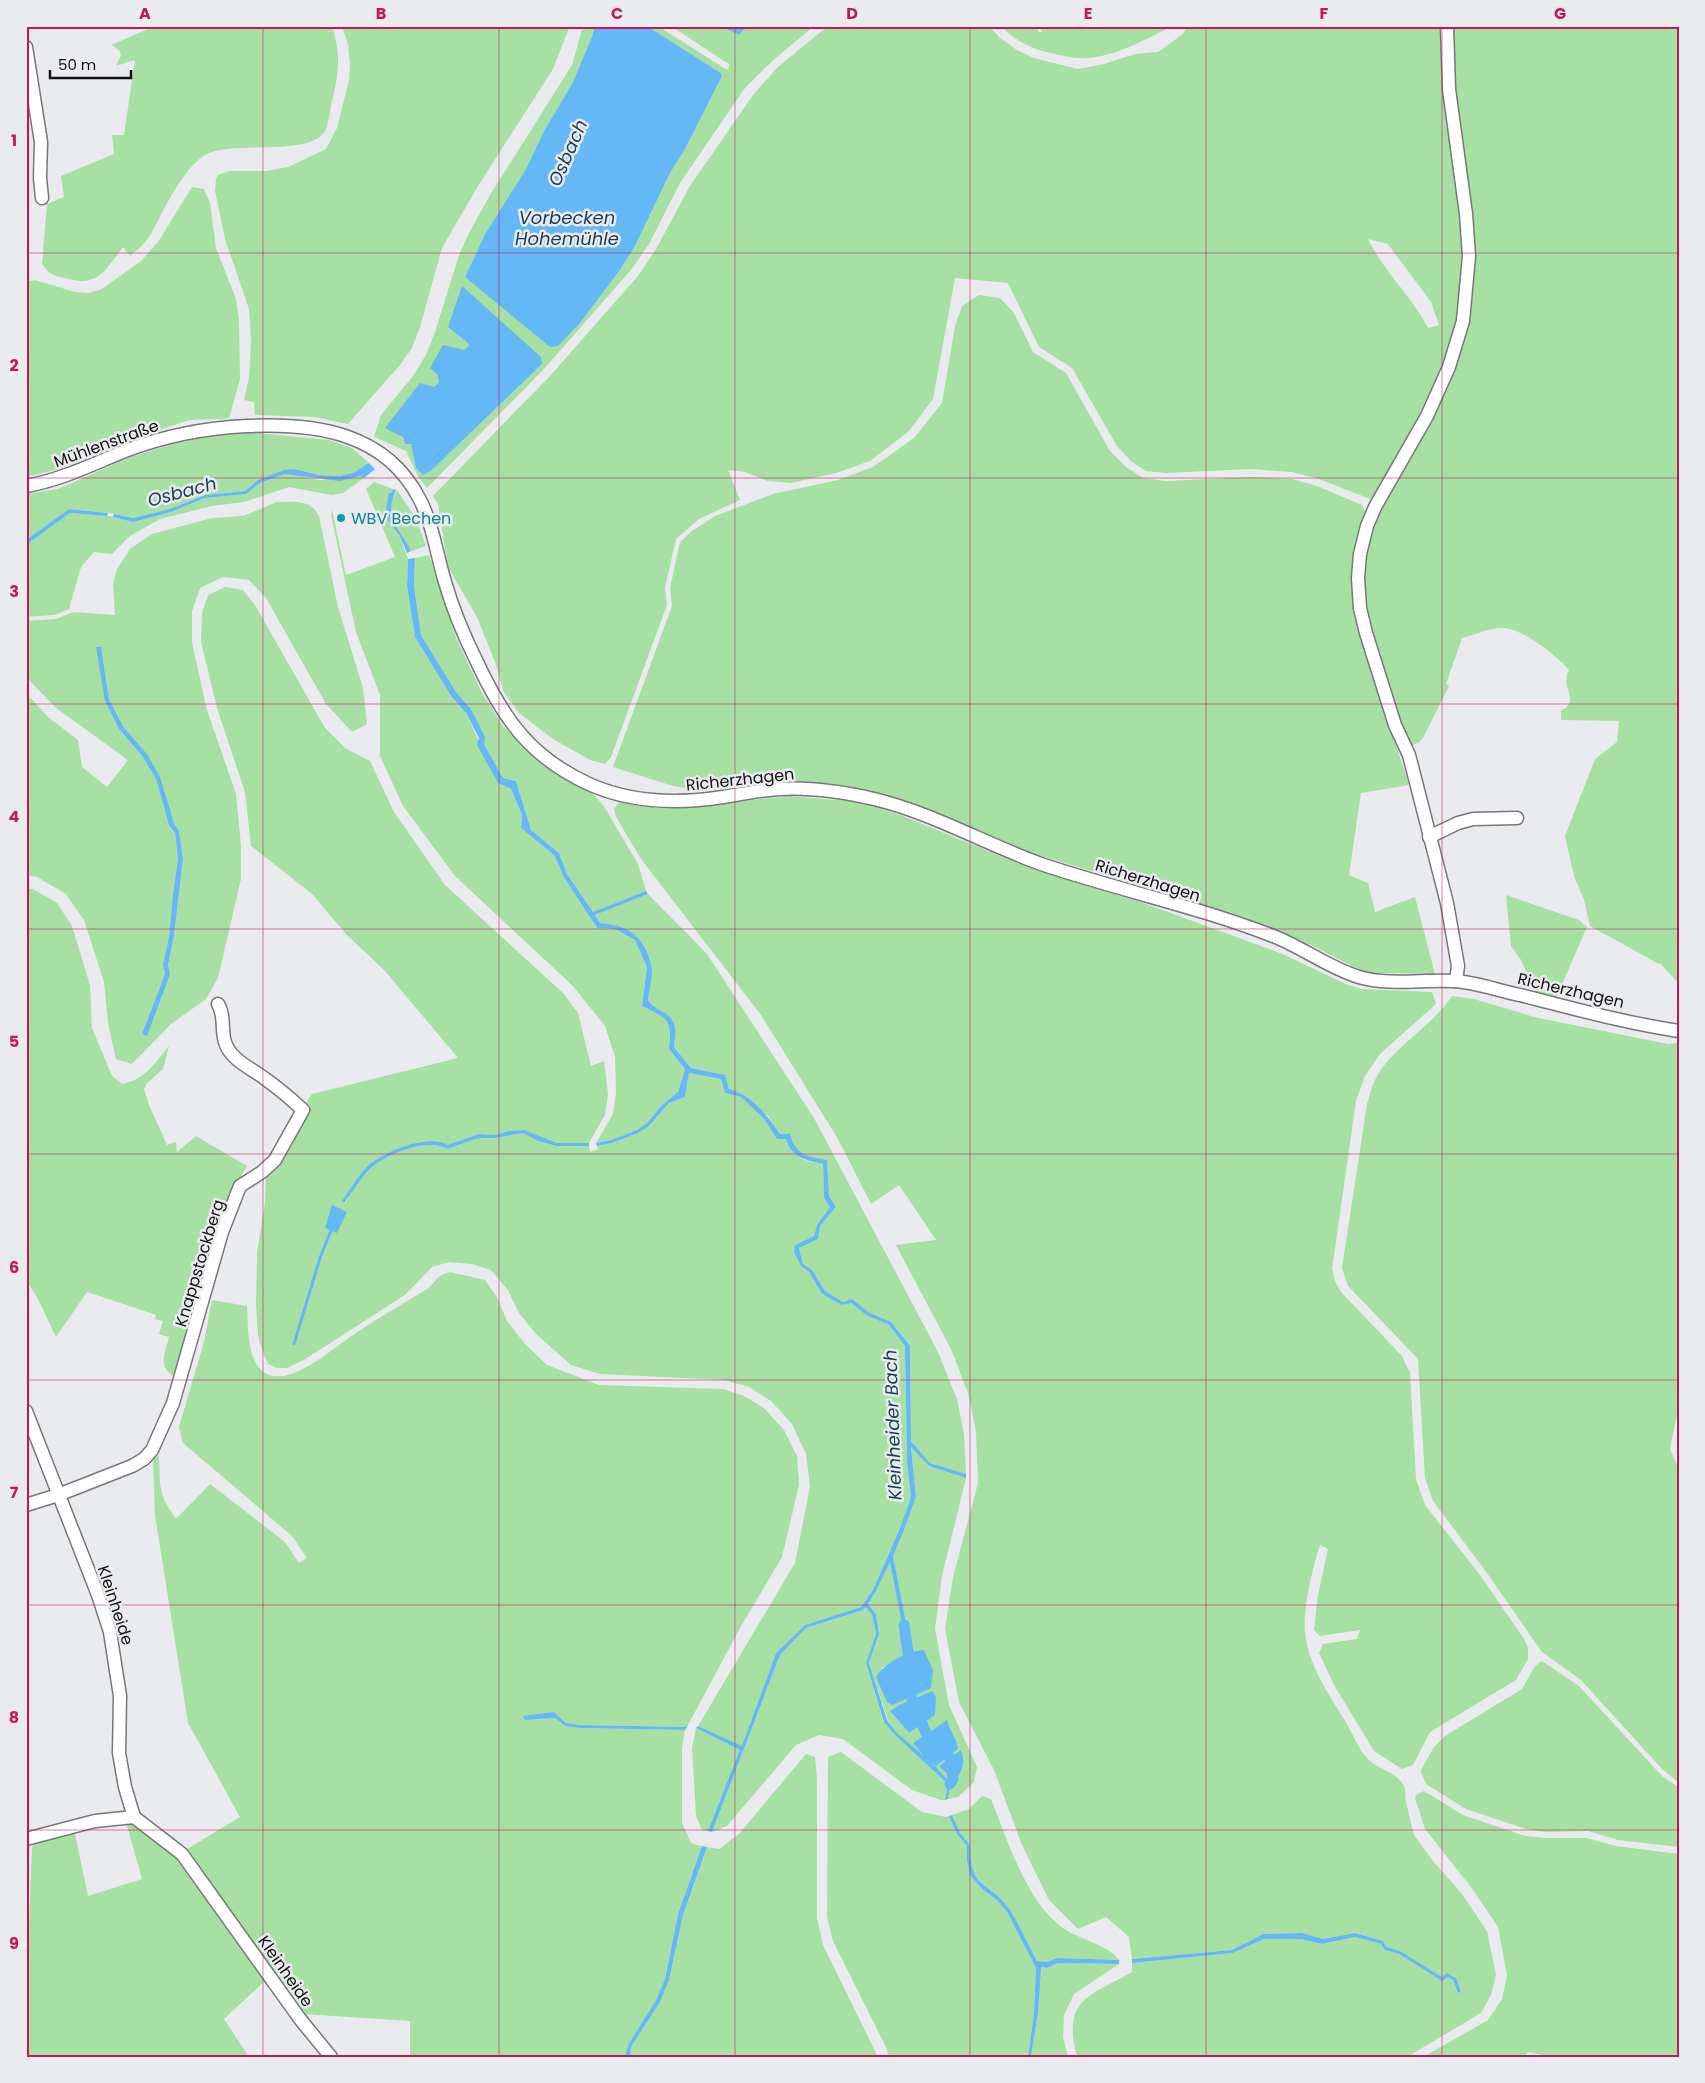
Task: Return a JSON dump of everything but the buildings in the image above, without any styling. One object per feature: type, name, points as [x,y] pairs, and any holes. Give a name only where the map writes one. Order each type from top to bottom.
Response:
[{"type":"street","points":[[1447,26],[1449,90],[1466,214],[1469,256],[1463,321],[1449,367],[1434,402],[1375,507],[1367,526],[1360,554],[1358,578],[1360,608],[1366,633],[1395,725],[1409,756],[1450,922],[1458,966],[1456,981]]},
{"type":"street","points":[[26,47],[34,86],[41,142],[40,178],[42,198]]},
{"type":"street","name":"Richerzhagen","points":[[227,427],[275,426],[326,430],[360,441],[391,462],[401,472],[420,498],[457,618],[497,703],[512,726],[534,749],[552,762],[592,785],[624,796],[659,801],[695,801],[786,789],[826,791],[882,801],[1041,864],[1264,932],[1360,977],[1393,981],[1456,981],[1679,1031]]},
{"type":"street","name":"Mühlenstraße","points":[[26,486],[57,479],[143,444],[227,427]]},
{"type":"street","points":[[1429,837],[1458,823],[1473,819],[1517,818]]},
{"type":"street","name":"Knappstockberg","points":[[26,1505],[58,1495],[132,1466],[144,1459],[152,1450],[174,1403],[222,1232],[240,1186],[262,1172],[275,1160],[303,1110],[265,1078],[235,1058],[226,1046],[222,1033],[222,1010],[218,1004]]},
{"type":"street","name":"Kleinheide","points":[[28,1419],[98,1595],[110,1632],[120,1696],[119,1753],[125,1787],[134,1817],[182,1854],[300,2019],[331,2057]]},
{"type":"street","points":[[26,1839],[96,1821],[134,1817]]},
{"type":"green space","points":[[155,26],[332,26],[337,46],[338,64],[325,131],[316,139],[303,144],[233,148],[217,150],[205,155],[185,175],[173,192],[147,240],[130,256],[123,247],[101,274],[87,280],[79,281],[53,274],[47,271],[42,264],[47,204],[64,197],[61,176],[114,154],[112,135],[124,135],[135,60],[116,66],[121,55],[119,50],[111,45]]},
{"type":"green space","points":[[342,26],[568,26],[569,28],[553,69],[478,186],[442,248],[420,327],[412,348],[400,365],[348,424],[314,417],[255,415],[254,402],[244,400],[249,377],[251,342],[249,309],[225,239],[215,191],[216,179],[218,175],[230,171],[267,171],[288,167],[326,149],[337,128],[349,80],[348,44]]},
{"type":"green space","points":[[583,26],[594,26],[593,34],[573,82],[544,131],[526,169],[485,234],[465,277],[558,345],[580,323],[620,270],[635,246],[670,173],[684,151],[722,76],[721,73],[647,26],[658,26],[727,70],[730,65],[671,26],[720,26],[739,35],[747,26],[814,26],[772,61],[745,88],[680,183],[649,244],[631,270],[543,370],[427,488],[419,478],[406,451],[374,437],[381,415],[413,376],[426,355],[459,255],[468,235],[490,195],[572,65]],"holes":[[[468,343],[542,364],[431,471],[423,475],[411,444],[405,444],[403,437],[439,382],[437,374],[469,346]]]},
{"type":"green space","points":[[828,26],[989,26],[999,37],[1017,50],[1034,58],[1078,69],[1104,64],[1135,54],[1158,52],[1183,34],[1187,26],[1442,26],[1464,256],[1456,333],[1428,403],[1373,499],[1319,479],[1292,472],[1250,469],[1166,473],[1146,471],[1131,461],[1117,446],[1072,368],[1039,347],[1008,283],[955,278],[933,399],[908,432],[870,461],[836,473],[791,483],[768,481],[745,472],[728,470],[740,500],[699,519],[676,539],[665,588],[667,605],[611,757],[605,764],[590,760],[553,739],[519,713],[503,691],[497,667],[477,617],[448,567],[438,504],[433,496],[550,376],[638,276],[656,249],[690,186],[753,95],[778,67]],"holes":[[[1368,239],[1388,244],[1431,302],[1439,325],[1428,328],[1414,305],[1381,262]]]},
{"type":"green space","points":[[1001,26],[1037,26],[1039,32],[1042,32],[1041,26],[1169,26],[1165,30],[1122,50],[1089,58],[1077,58],[1033,48],[1013,37]]},
{"type":"green space","points":[[1452,26],[1679,26],[1679,984],[1660,963],[1590,926],[1584,900],[1574,876],[1565,836],[1595,759],[1617,742],[1619,721],[1561,720],[1561,711],[1570,702],[1566,683],[1569,670],[1530,638],[1512,630],[1499,628],[1462,638],[1446,684],[1449,686],[1423,738],[1418,743],[1410,746],[1405,740],[1368,618],[1364,594],[1365,559],[1376,518],[1469,309],[1472,289],[1474,256],[1454,89]]},
{"type":"green space","points":[[192,187],[204,189],[210,203],[216,248],[236,299],[239,320],[240,379],[230,415],[228,418],[223,419],[189,420],[92,453],[59,469],[26,477],[26,282],[35,280],[75,292],[89,293],[102,289],[141,261],[158,242]]},
{"type":"green space","points":[[979,295],[1000,298],[1014,313],[1033,352],[1066,373],[1110,451],[1126,467],[1143,478],[1166,481],[1250,477],[1292,479],[1317,486],[1362,505],[1365,511],[1356,554],[1361,635],[1409,785],[1361,793],[1349,875],[1368,883],[1375,912],[1415,897],[1435,974],[1380,973],[1360,970],[1313,946],[1243,917],[1032,853],[934,811],[888,795],[851,787],[814,783],[768,782],[703,791],[673,786],[613,767],[672,606],[670,588],[680,542],[692,531],[715,516],[773,494],[838,480],[873,467],[914,438],[942,403],[955,326],[962,306]]},
{"type":"green space","points":[[258,433],[329,440],[352,448],[369,463],[353,473],[339,476],[319,475],[295,469],[259,480],[245,491],[205,495],[170,509],[133,518],[110,513],[69,509],[26,540],[26,494],[58,489],[131,457],[173,444],[222,434]]},
{"type":"green space","points":[[285,474],[295,474],[319,480],[360,476],[364,478],[343,493],[331,495],[289,487],[244,502],[212,506],[160,519],[130,536],[112,554],[94,552],[81,567],[69,609],[55,615],[26,617],[26,545],[70,513],[110,516],[133,522],[171,512],[205,498],[246,494],[260,483]]},
{"type":"green space","points":[[374,482],[393,489],[389,493],[388,521],[400,536],[408,559],[407,586],[415,637],[451,696],[466,713],[498,783],[511,789],[522,815],[521,828],[555,856],[563,876],[597,928],[615,929],[635,940],[647,967],[642,1006],[663,1017],[669,1025],[669,1049],[685,1069],[678,1092],[662,1105],[647,1123],[637,1130],[611,1140],[596,1143],[613,1114],[616,1093],[615,1057],[605,1026],[572,985],[455,876],[403,806],[380,756],[380,695],[356,632],[331,515],[332,510],[346,575],[395,557],[366,489]]},
{"type":"green space","points":[[397,490],[415,517],[426,546],[411,551],[394,522],[391,508]]},
{"type":"green space","points":[[277,502],[290,502],[307,504],[319,516],[338,607],[363,688],[367,724],[352,732],[326,704],[266,598],[249,580],[223,577],[200,588],[192,611],[192,643],[207,710],[236,794],[241,846],[241,879],[218,978],[206,999],[171,1024],[132,1064],[116,1059],[108,1023],[104,982],[84,920],[66,894],[37,877],[26,875],[26,693],[48,717],[78,740],[82,767],[107,787],[128,760],[56,708],[26,677],[26,621],[56,619],[73,612],[115,615],[113,584],[117,569],[130,549],[152,534],[212,518],[243,516]],"holes":[[[101,647],[109,699],[123,726],[147,754],[174,823],[179,831],[183,859],[174,936],[168,965],[170,974],[142,1034],[165,974],[163,965],[169,936],[178,858],[175,833],[169,825],[156,779],[143,757],[119,729],[105,701]]]},
{"type":"green space","points":[[429,555],[457,640],[481,691],[503,726],[541,762],[588,789],[597,798],[605,808],[638,864],[646,891],[593,912],[567,874],[559,853],[531,830],[516,781],[503,778],[484,744],[471,709],[456,692],[421,635],[414,586],[415,558]]},
{"type":"green space","points":[[225,587],[243,590],[255,605],[325,728],[345,748],[370,761],[394,812],[445,885],[563,993],[578,1013],[591,1066],[604,1061],[608,1094],[605,1115],[589,1143],[557,1143],[523,1130],[495,1135],[478,1134],[447,1145],[420,1142],[384,1155],[366,1168],[342,1202],[345,1203],[362,1178],[375,1165],[395,1154],[418,1146],[439,1146],[447,1149],[479,1138],[496,1138],[523,1133],[538,1141],[556,1146],[589,1146],[590,1152],[598,1149],[597,1146],[612,1143],[638,1133],[649,1126],[669,1103],[685,1097],[689,1073],[721,1079],[725,1093],[741,1097],[764,1119],[777,1139],[786,1139],[795,1154],[810,1162],[823,1164],[824,1198],[830,1207],[817,1225],[814,1236],[795,1245],[801,1266],[809,1272],[822,1294],[842,1305],[851,1303],[866,1315],[889,1325],[905,1346],[907,1462],[911,1497],[900,1528],[873,1590],[861,1607],[805,1625],[776,1653],[742,1747],[698,1726],[795,1563],[810,1486],[806,1454],[792,1424],[771,1401],[749,1387],[724,1380],[600,1374],[571,1365],[536,1334],[519,1313],[508,1290],[491,1270],[472,1264],[449,1262],[432,1267],[405,1295],[307,1358],[287,1368],[277,1368],[268,1364],[258,1336],[256,1304],[257,1253],[265,1203],[266,1177],[284,1158],[292,1146],[310,1106],[306,1103],[312,1094],[458,1058],[385,971],[347,935],[312,894],[251,846],[245,792],[217,708],[201,642],[202,613],[208,595]]},
{"type":"green space","points":[[788,796],[849,801],[880,808],[1048,874],[1146,904],[1280,953],[1346,984],[1362,989],[1432,992],[1436,1004],[1380,1054],[1365,1076],[1356,1101],[1332,1269],[1335,1281],[1341,1292],[1402,1356],[1410,1373],[1416,1479],[1425,1505],[1480,1575],[1524,1639],[1528,1648],[1528,1659],[1516,1680],[1430,1732],[1413,1765],[1402,1769],[1374,1751],[1334,1685],[1319,1653],[1323,1644],[1357,1639],[1360,1630],[1320,1636],[1314,1630],[1318,1595],[1328,1549],[1320,1545],[1309,1587],[1305,1622],[1307,1643],[1315,1668],[1358,1745],[1371,1762],[1403,1783],[1414,1835],[1433,1861],[1462,1894],[1487,1931],[1496,1975],[1491,1995],[1481,2013],[1407,2057],[1077,2057],[1073,2038],[1073,2023],[1076,2011],[1082,2002],[1091,1995],[1132,1972],[1132,1963],[1233,1953],[1264,1939],[1301,1939],[1322,1944],[1355,1937],[1381,1944],[1385,1950],[1399,1954],[1442,1981],[1448,1977],[1453,1980],[1458,1993],[1461,1992],[1455,1977],[1448,1974],[1442,1977],[1400,1951],[1387,1947],[1383,1941],[1355,1933],[1323,1939],[1302,1933],[1263,1934],[1232,1950],[1132,1959],[1129,1937],[1106,1917],[1078,1929],[1049,1900],[1022,1845],[994,1770],[959,1702],[945,1629],[953,1577],[978,1483],[976,1432],[969,1396],[952,1351],[896,1245],[936,1240],[899,1185],[871,1204],[838,1139],[761,1015],[641,859],[616,817],[614,809],[621,800],[659,808],[686,808]]},
{"type":"green space","points":[[26,888],[33,889],[57,903],[72,926],[90,985],[92,1028],[112,1076],[122,1084],[130,1082],[149,1070],[169,1046],[163,1069],[147,1083],[144,1089],[167,1145],[176,1142],[177,1152],[196,1136],[247,1166],[222,1208],[175,1377],[169,1373],[164,1364],[164,1354],[169,1337],[159,1334],[163,1321],[155,1319],[156,1315],[87,1292],[56,1337],[38,1299],[26,1280]]},
{"type":"green space","points":[[648,894],[707,954],[814,1118],[938,1352],[957,1399],[964,1434],[966,1474],[930,1463],[911,1441],[910,1344],[891,1322],[867,1312],[852,1299],[843,1302],[825,1291],[812,1270],[803,1264],[799,1248],[817,1239],[820,1226],[836,1207],[829,1196],[827,1160],[808,1156],[799,1151],[792,1142],[790,1135],[780,1134],[768,1116],[729,1089],[724,1075],[691,1068],[674,1047],[675,1030],[672,1021],[648,1000],[652,968],[644,946],[633,934],[618,926],[600,923],[595,915]]},
{"type":"green space","points":[[1506,895],[1579,920],[1587,927],[1556,998],[1536,993],[1521,960],[1511,946]]},
{"type":"green space","points":[[1452,996],[1474,999],[1534,1017],[1668,1044],[1679,1043],[1679,1405],[1670,1449],[1679,1470],[1679,1783],[1662,1769],[1581,1680],[1542,1652],[1487,1573],[1433,1501],[1425,1478],[1418,1359],[1348,1286],[1342,1268],[1367,1104],[1373,1085],[1381,1070],[1390,1059],[1433,1018]]},
{"type":"green space","points":[[450,1272],[485,1280],[497,1297],[507,1321],[525,1344],[547,1365],[599,1385],[723,1389],[744,1396],[764,1408],[784,1430],[797,1456],[799,1485],[782,1557],[740,1628],[687,1727],[581,1725],[566,1723],[554,1712],[525,1720],[555,1718],[565,1726],[580,1728],[685,1730],[682,1748],[682,1823],[691,1843],[702,1846],[678,1914],[665,1979],[656,2000],[628,2045],[625,2057],[410,2057],[410,2021],[303,2014],[184,1851],[240,1817],[188,1723],[155,1515],[153,1458],[159,1456],[161,1489],[166,1503],[176,1519],[210,1484],[285,1542],[299,1563],[307,1558],[292,1536],[183,1443],[179,1427],[204,1342],[212,1300],[247,1306],[249,1340],[253,1358],[262,1371],[267,1374],[284,1376],[313,1363],[367,1325],[427,1289],[438,1277]]},
{"type":"green space","points":[[911,1446],[929,1466],[966,1478],[942,1576],[935,1629],[949,1705],[977,1767],[974,1782],[958,1797],[948,1799],[951,1783],[897,1733],[888,1720],[869,1663],[879,1634],[876,1614],[868,1604],[890,1561],[905,1640],[908,1639],[893,1556],[916,1497]],"holes":[[[910,1652],[892,1705],[881,1668]],[[932,1691],[935,1715],[909,1733],[890,1711],[899,1705]],[[947,1721],[951,1734],[926,1733]]]},
{"type":"green space","points":[[866,1606],[872,1615],[876,1633],[866,1663],[884,1722],[948,1784],[945,1800],[912,1790],[843,1739],[819,1735],[796,1745],[727,1826],[712,1832],[780,1655],[806,1628],[863,1610]]},
{"type":"green space","points":[[1542,1661],[1579,1686],[1662,1776],[1679,1788],[1679,1847],[1618,1840],[1588,1831],[1546,1832],[1526,1829],[1466,1809],[1426,1784],[1421,1772],[1434,1747],[1445,1736],[1522,1689],[1535,1666]]},
{"type":"green space","points":[[696,1728],[741,1750],[708,1831],[702,1830],[696,1816],[692,1748]]},
{"type":"green space","points":[[841,1752],[922,1812],[949,1816],[957,1834],[967,1846],[967,1861],[970,1875],[1007,1912],[1036,1968],[1034,2013],[1028,2057],[889,2057],[886,2047],[833,1941],[827,1917],[828,1757]]},
{"type":"green space","points":[[806,1754],[815,1757],[817,1780],[817,1918],[823,1945],[878,2057],[630,2057],[631,2047],[660,2002],[669,1980],[683,1915],[707,1847],[719,1849],[739,1834]]},
{"type":"green space","points":[[1424,1791],[1463,1815],[1525,1836],[1586,1838],[1616,1846],[1679,1854],[1679,2057],[1550,2057],[1528,2052],[1525,2057],[1423,2057],[1488,2020],[1502,1999],[1507,1975],[1498,1927],[1471,1887],[1425,1829],[1415,1798],[1416,1795]]},
{"type":"green space","points":[[982,1796],[991,1799],[1011,1851],[1029,1887],[1050,1917],[1069,1932],[1101,1946],[1119,1960],[1057,1958],[1047,1962],[1037,1961],[1010,1910],[995,1893],[977,1878],[973,1871],[970,1845],[960,1833],[952,1815],[969,1809]]},
{"type":"green space","points":[[126,1822],[141,1829],[182,1861],[266,1980],[224,2019],[249,2057],[27,2057],[29,2027],[26,2004],[32,1847],[41,1838],[74,1829],[88,1896],[142,1879]]},
{"type":"green space","points":[[1058,1963],[1119,1964],[1074,1994],[1064,2015],[1063,2037],[1068,2057],[1031,2057],[1038,2013],[1040,1967],[1047,1968]]},
{"type":"water","name":"Vorbecken Hohemühle","points":[[594,26],[647,26],[721,73],[722,76],[684,151],[670,173],[635,246],[620,270],[580,323],[558,346],[550,347],[465,277],[485,234],[526,169],[544,131],[573,82],[593,34]]},
{"type":"water","points":[[720,26],[747,26],[739,35]]},
{"type":"water","points":[[462,286],[541,357],[542,364],[431,471],[423,475],[416,468],[411,444],[405,444],[403,437],[385,428],[420,383],[434,387],[439,382],[437,374],[430,368],[443,345],[464,350],[469,346],[468,343],[448,327]]},
{"type":"water","points":[[369,463],[375,469],[364,478],[360,476],[340,481],[285,474],[260,483],[246,494],[205,498],[171,512],[133,522],[113,517],[114,514],[133,518],[170,509],[205,495],[245,491],[258,480],[284,470],[295,469],[319,475],[339,476],[353,473]]},
{"type":"water","points":[[393,489],[396,490],[392,500],[392,516],[411,551],[407,553],[400,536],[388,521],[386,510],[389,493]]},
{"type":"water","points":[[69,509],[108,513],[107,516],[70,513],[26,545],[26,540]]},
{"type":"water","points":[[415,558],[414,586],[421,635],[456,692],[471,709],[485,737],[484,744],[503,778],[516,781],[531,830],[559,853],[567,874],[593,912],[646,891],[648,894],[595,915],[600,923],[627,929],[644,946],[652,968],[648,1000],[653,1006],[666,1013],[673,1021],[675,1030],[674,1047],[691,1068],[725,1075],[729,1089],[738,1092],[752,1101],[780,1134],[790,1134],[792,1141],[803,1154],[827,1160],[829,1196],[836,1207],[820,1226],[818,1239],[799,1248],[803,1264],[812,1270],[825,1291],[843,1302],[852,1299],[868,1312],[891,1322],[910,1345],[911,1441],[930,1463],[966,1474],[966,1478],[929,1466],[911,1447],[916,1497],[893,1556],[909,1639],[905,1640],[890,1562],[868,1604],[876,1614],[879,1634],[869,1663],[887,1720],[897,1733],[924,1756],[913,1743],[947,1720],[955,1739],[958,1749],[936,1766],[930,1761],[951,1783],[948,1799],[945,1800],[948,1784],[895,1735],[884,1722],[866,1663],[876,1633],[872,1615],[866,1607],[863,1610],[806,1628],[780,1655],[712,1832],[708,1831],[740,1750],[696,1728],[698,1726],[742,1746],[776,1653],[805,1625],[861,1607],[873,1590],[900,1528],[911,1497],[907,1462],[905,1346],[889,1325],[866,1315],[851,1303],[842,1305],[822,1294],[809,1272],[801,1266],[794,1252],[795,1245],[814,1236],[817,1225],[830,1207],[824,1198],[823,1164],[800,1157],[791,1150],[786,1139],[777,1139],[764,1119],[741,1097],[725,1093],[721,1079],[689,1073],[685,1097],[669,1103],[649,1126],[638,1133],[612,1143],[597,1146],[596,1143],[611,1140],[637,1130],[647,1123],[662,1105],[678,1092],[685,1069],[669,1049],[669,1025],[663,1017],[642,1006],[647,967],[635,940],[615,929],[597,928],[563,876],[555,856],[521,828],[522,815],[511,789],[498,783],[477,745],[479,738],[466,713],[451,696],[415,637],[407,586],[408,559]]},
{"type":"water","points":[[96,647],[101,647],[109,699],[123,726],[147,754],[160,777],[174,823],[179,831],[183,859],[174,936],[168,965],[170,974],[147,1036],[142,1034],[165,974],[163,965],[169,936],[178,858],[175,833],[169,825],[156,779],[143,757],[119,729],[105,701]]},
{"type":"water","points":[[524,1130],[557,1143],[589,1143],[589,1146],[556,1146],[538,1141],[523,1133],[496,1138],[479,1138],[447,1149],[439,1146],[418,1146],[395,1154],[375,1165],[362,1178],[344,1203],[342,1201],[365,1169],[381,1157],[404,1146],[428,1141],[447,1145],[479,1134],[495,1135],[509,1131]]},
{"type":"water","points":[[332,1205],[347,1212],[337,1233],[325,1228]]},
{"type":"water","points":[[924,1650],[933,1670],[931,1688],[892,1705],[887,1702],[876,1677],[880,1671],[897,1658]]},
{"type":"water","points":[[932,1691],[936,1697],[935,1715],[909,1733],[890,1711],[899,1705]]},
{"type":"water","points":[[554,1712],[566,1723],[581,1725],[687,1727],[685,1730],[580,1728],[565,1726],[555,1718],[525,1720],[523,1716]]},
{"type":"water","points":[[961,1750],[963,1758],[962,1768],[957,1778],[953,1779],[939,1766]]},
{"type":"water","points":[[952,1815],[960,1833],[970,1845],[973,1871],[977,1878],[995,1893],[1010,1910],[1037,1961],[1047,1962],[1057,1958],[1119,1960],[1119,1964],[1058,1963],[1047,1968],[1041,1967],[1038,2013],[1031,2057],[1028,2057],[1034,2013],[1036,1968],[1007,1912],[970,1875],[967,1861],[967,1846],[957,1834],[949,1816]]},
{"type":"water","points":[[702,1846],[707,1847],[683,1915],[669,1980],[660,2002],[631,2047],[630,2057],[625,2057],[628,2045],[656,2000],[665,1979],[678,1914]]},
{"type":"water","points":[[1302,1933],[1323,1939],[1355,1933],[1383,1941],[1387,1947],[1400,1951],[1442,1977],[1447,1973],[1456,1978],[1461,1992],[1458,1993],[1453,1980],[1448,1977],[1442,1981],[1399,1954],[1385,1950],[1381,1944],[1355,1937],[1322,1944],[1301,1939],[1264,1939],[1233,1953],[1132,1963],[1132,1959],[1232,1950],[1263,1934]]},
{"type":"waterway","points":[[294,1344],[320,1258],[332,1228]]},
{"type":"waterway","points":[[904,1625],[910,1666]]},
{"type":"waterway","points":[[911,1682],[911,1697],[926,1733],[950,1758],[953,1779],[950,1784]]},
{"type":"place","name":"WBV Bechen","points":[[341,518]]},
{"type":"water label","name":"Osbach","points":[[568,153]]},
{"type":"water label","name":"Osbach","points":[[182,492]]},
{"type":"water label","name":"Kleinheider Bach","points":[[893,1425]]}]
